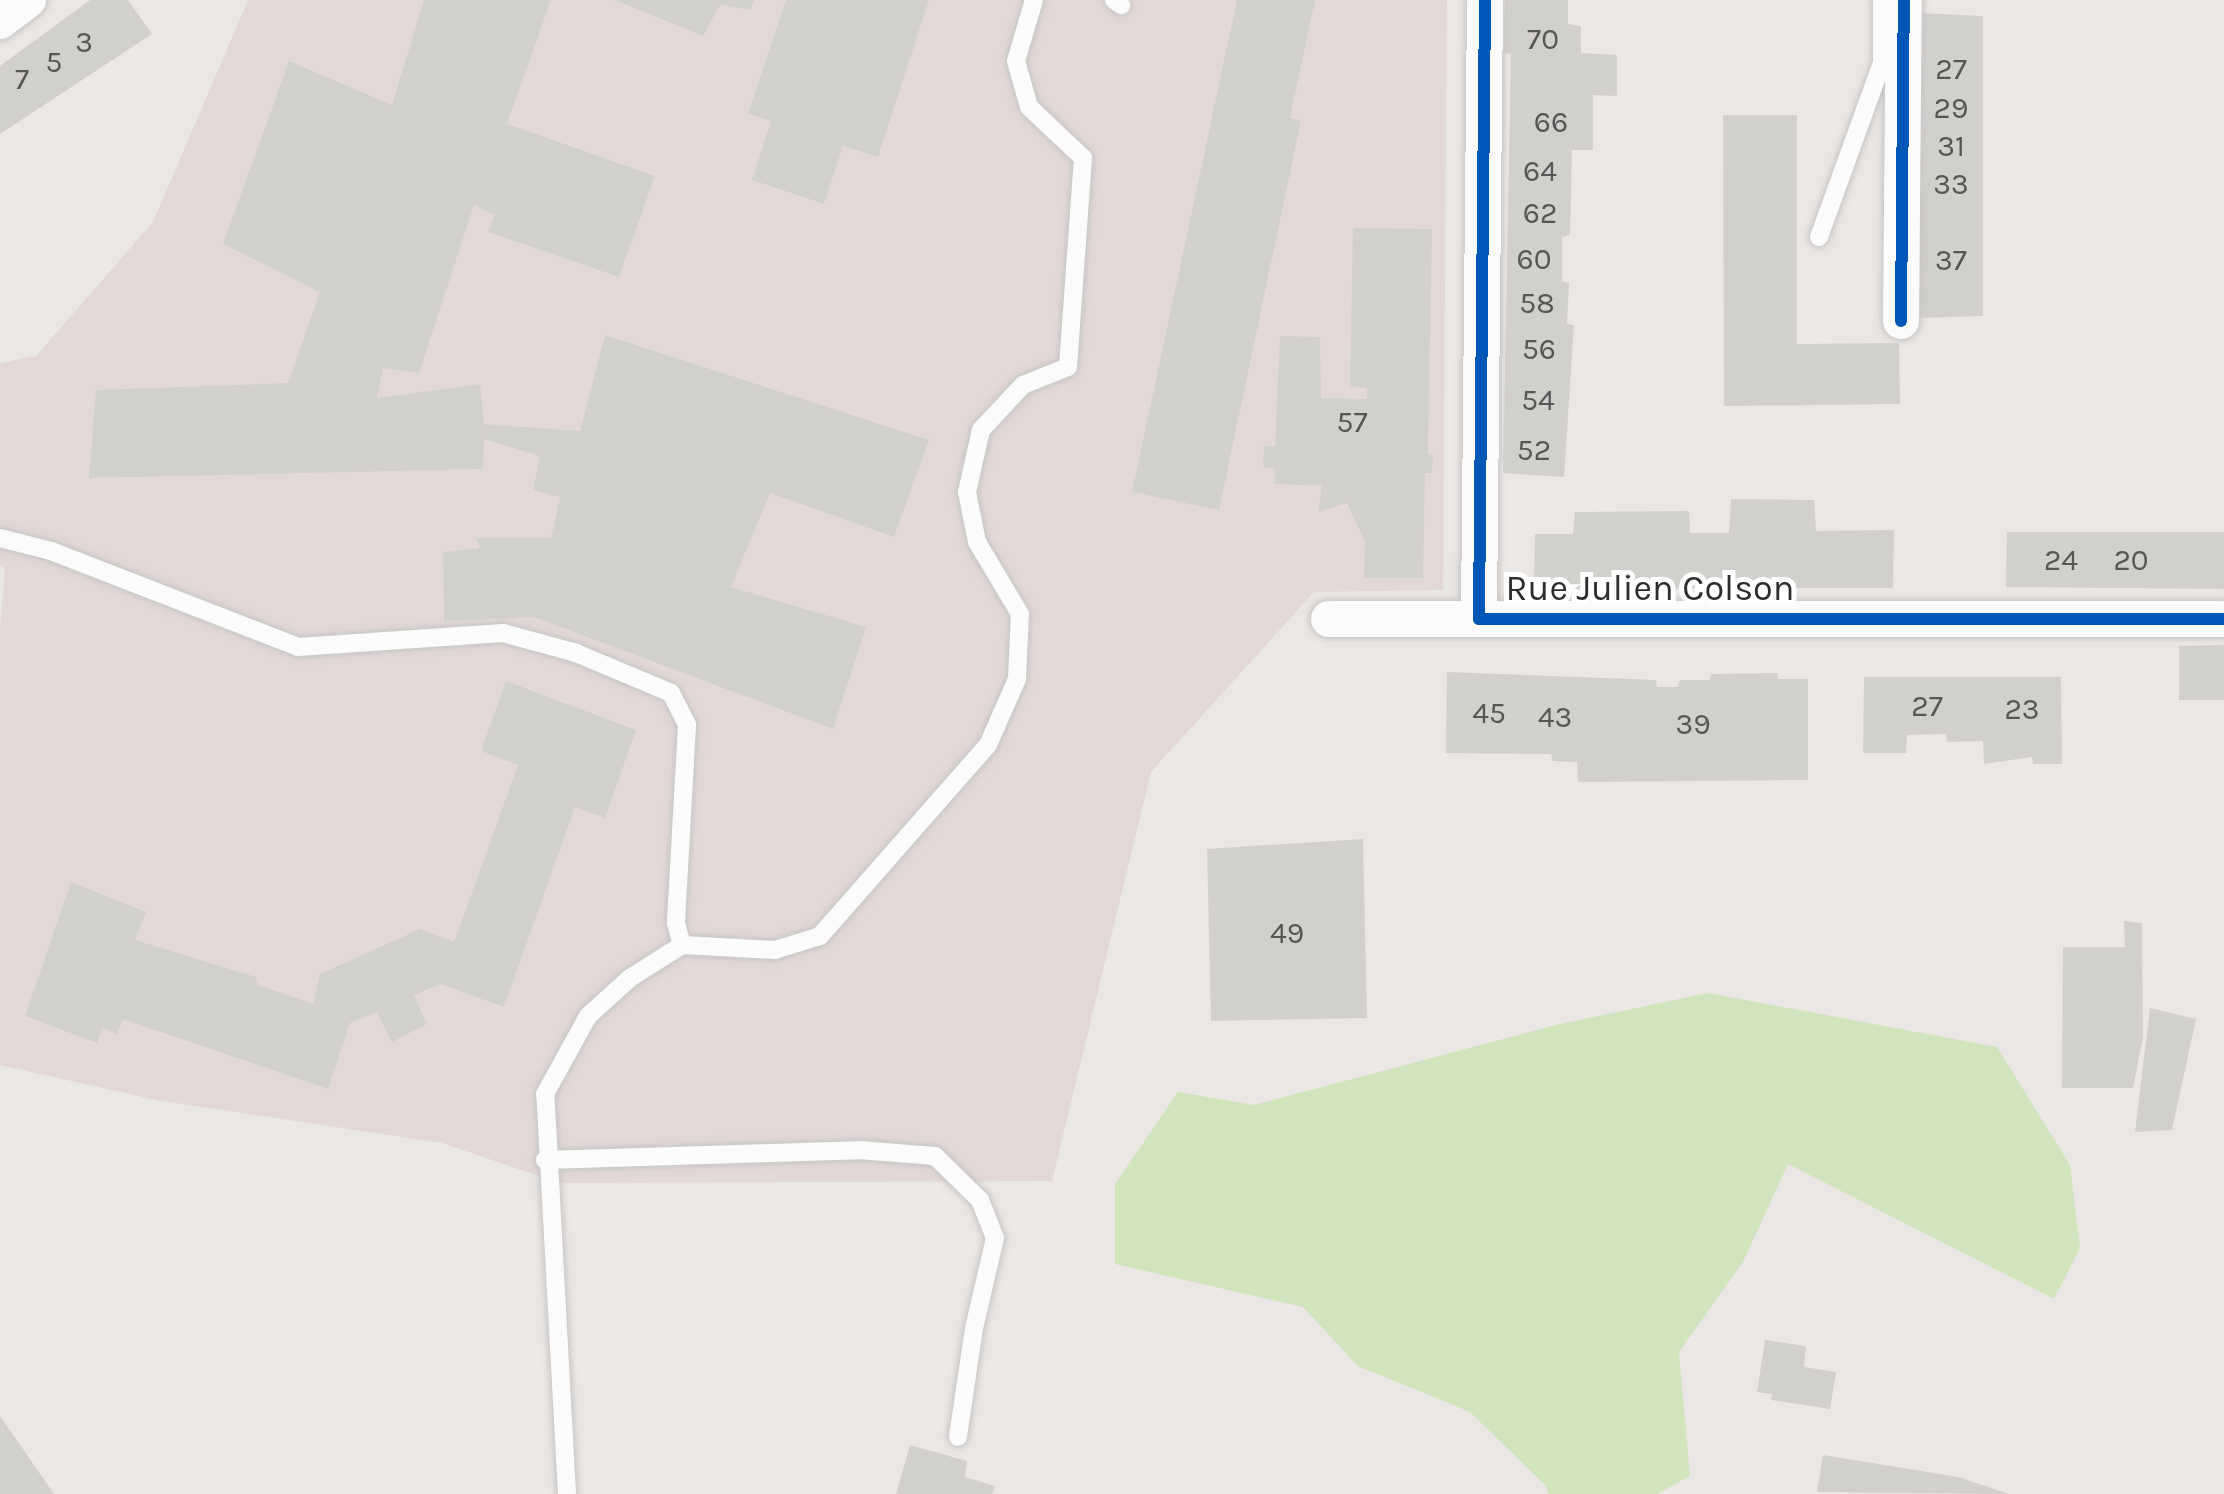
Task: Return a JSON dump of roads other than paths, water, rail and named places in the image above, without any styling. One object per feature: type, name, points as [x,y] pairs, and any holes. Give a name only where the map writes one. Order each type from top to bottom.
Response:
[{"type":"street","points":[[0,21],[28,0]]},
{"type":"street","name":"Rue Julien Colson","points":[[1479,619],[1485,0]]},
{"type":"street","points":[[1901,321],[1904,0]]},
{"type":"street","name":"Rue Julien Colson","points":[[1330,619],[2224,619]]},
{"type":"lane","points":[[567,1494],[545,1160],[545,1094],[588,1016],[631,977],[682,945],[775,950],[820,936],[988,745],[1017,679],[1020,614],[977,542],[967,492],[981,430],[1023,385],[1068,367],[1078,288],[1083,158],[1029,107],[1016,61],[1034,0]]},
{"type":"lane","points":[[1819,237],[1882,63],[1882,0]]},
{"type":"lane","points":[[0,538],[51,551],[298,647],[503,633],[576,653],[671,693],[687,725],[676,923],[682,945]]},
{"type":"lane","points":[[545,1160],[859,1150],[935,1156],[980,1200],[995,1238],[974,1328],[958,1437]]}]
